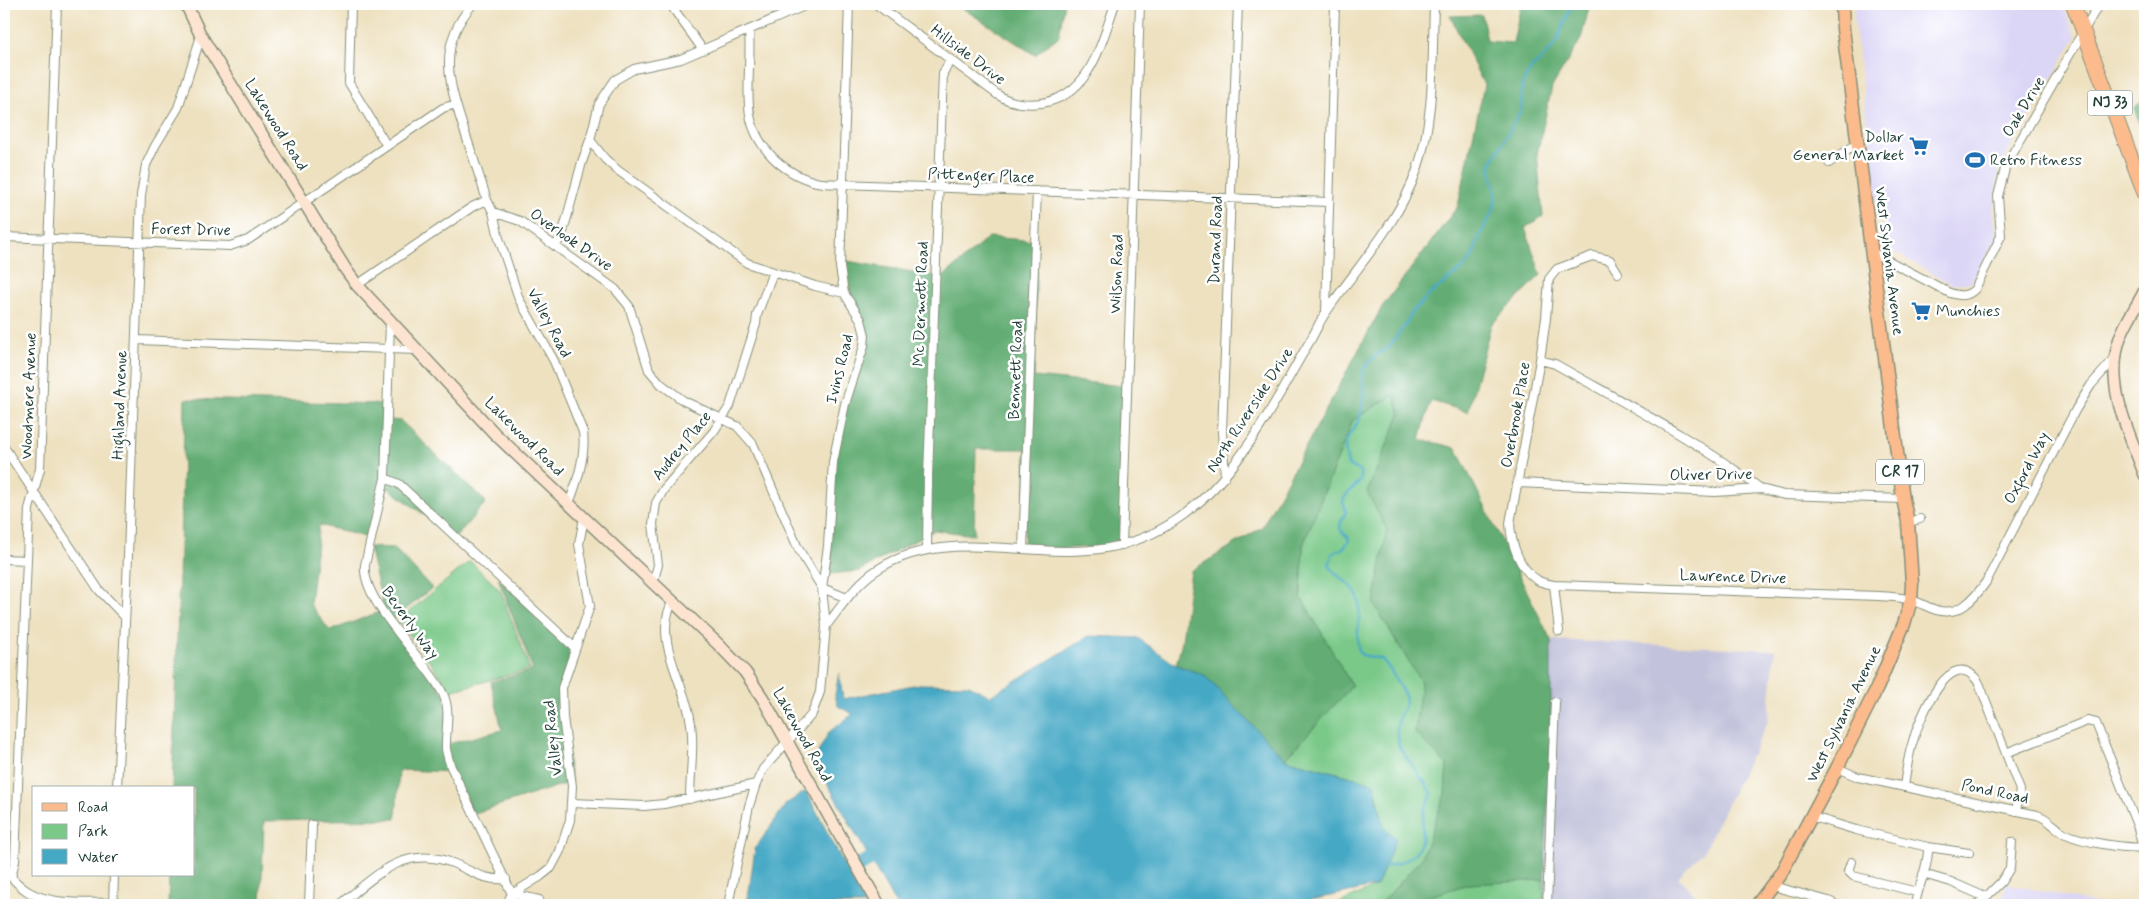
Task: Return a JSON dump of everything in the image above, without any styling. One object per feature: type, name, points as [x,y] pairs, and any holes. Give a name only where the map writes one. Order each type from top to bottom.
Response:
[{"type":"highway","name":"NJ 33","points":[[2074,4],[2145,194]]},
{"type":"main road","name":"West Sylvania Avenue","points":[[1757,905],[1772,886],[1837,768],[1895,648],[1911,600],[1914,521],[1904,499],[1843,29],[1842,4]]},
{"type":"street","name":"Woodmere Avenue","points":[[11,878],[15,861],[29,509],[40,469],[57,4]]},
{"type":"street","name":"Lakewood Road","points":[[186,4],[201,36],[357,285],[495,434],[745,672],[762,697],[878,905]]},
{"type":"street","points":[[351,4],[349,83],[387,146]]},
{"type":"street","points":[[473,4],[458,24],[449,53],[450,81],[487,200],[493,212]]},
{"type":"street","points":[[670,4],[703,50]]},
{"type":"street","points":[[556,246],[563,232],[599,104],[615,80],[634,69],[671,62],[703,50],[809,4]]},
{"type":"street","name":"Ivins Road","points":[[728,905],[749,806],[756,784],[763,769],[806,722],[816,704],[822,674],[826,626],[822,588],[828,546],[831,484],[836,440],[845,404],[864,346],[864,330],[861,320],[844,292],[839,258],[849,4]]},
{"type":"street","name":"Hillside Drive","points":[[876,4],[1002,98],[1026,104],[1047,102],[1070,93],[1089,72],[1115,4]]},
{"type":"street","name":"Wilson Road","points":[[1122,545],[1140,4]]},
{"type":"street","name":"Durand Road","points":[[1225,478],[1222,432],[1238,4]]},
{"type":"street","points":[[1326,312],[1335,4]]},
{"type":"street","name":"North Riverside Drive","points":[[826,626],[847,598],[869,575],[907,554],[958,547],[1088,550],[1122,545],[1174,521],[1205,499],[1225,478],[1253,437],[1326,312],[1388,229],[1405,198],[1418,167],[1426,135],[1430,108],[1434,4]]},
{"type":"street","name":"Oak Drive","points":[[1872,252],[1950,293],[1963,296],[1970,294],[1975,289],[1999,242],[2002,230],[1998,196],[2006,165],[2099,4]]},
{"type":"street","name":"Pittenger Place","points":[[749,30],[749,108],[752,124],[759,139],[777,161],[794,174],[818,182],[1329,202]]},
{"type":"street","name":"Highland Avenue","points":[[117,786],[142,195],[146,165],[154,146],[178,108],[201,36]]},
{"type":"street","name":"Mc Dermott Road","points":[[927,550],[943,73],[950,61]]},
{"type":"street","name":"Forest Drive","points":[[4,236],[140,243],[230,246],[238,244],[248,240],[443,108],[456,104]]},
{"type":"street","points":[[590,140],[605,159],[747,263],[815,286],[844,292]]},
{"type":"street","points":[[1829,163],[1858,143]]},
{"type":"street","name":"Bennett Road","points":[[1023,550],[1037,191]]},
{"type":"street","points":[[357,285],[472,206],[487,200]]},
{"type":"street","name":"Overlook Drive","points":[[493,212],[515,218],[620,293],[633,315],[643,355],[650,370],[661,384],[684,401],[737,426],[753,444],[798,548],[822,588]]},
{"type":"street","name":"Valley Road","points":[[493,212],[499,238],[519,300],[554,361],[583,432],[584,444],[569,504]]},
{"type":"street","name":"Overbrook Place","points":[[1554,585],[1539,581],[1521,562],[1514,547],[1510,523],[1540,360],[1549,278],[1557,269],[1592,256],[1610,260],[1618,273]]},
{"type":"street","name":"Audrey Place","points":[[653,583],[658,565],[653,524],[656,503],[664,489],[714,431],[730,406],[757,314],[773,272]]},
{"type":"street","name":"Oxford Way","points":[[1911,600],[1938,610],[1950,611],[1966,606],[1976,597],[1986,582],[2080,402],[2091,385],[2115,358],[2124,329],[2144,293]]},
{"type":"street","name":"Beverly Way","points":[[390,321],[385,478],[365,565],[366,578],[369,590],[444,694],[448,717],[446,749],[451,768],[512,894]]},
{"type":"street","points":[[136,340],[417,350]]},
{"type":"street","points":[[2115,358],[2116,390],[2145,475]]},
{"type":"street","points":[[1540,360],[1555,364],[1697,445],[1735,468],[1761,489]]},
{"type":"street","points":[[4,447],[100,590],[125,617]]},
{"type":"street","points":[[385,478],[399,484],[575,648]]},
{"type":"street","name":"Oliver Drive","points":[[1518,482],[1715,492],[1761,489],[1784,495],[1904,499]]},
{"type":"street","name":"Valley Road","points":[[506,905],[512,894],[541,876],[556,860],[570,820],[572,786],[563,717],[562,688],[590,606],[579,544],[584,518]]},
{"type":"street","points":[[4,559],[27,560]]},
{"type":"street","points":[[1554,585],[1558,631]]},
{"type":"street","name":"Lawrence Drive","points":[[1554,585],[1879,596],[1911,600]]},
{"type":"street","points":[[822,588],[847,598]]},
{"type":"street","points":[[672,601],[666,612],[671,659],[691,720],[690,799]]},
{"type":"street","points":[[1904,787],[1916,730],[1941,682],[1951,673],[1964,671],[1976,678],[2020,790],[2016,811]]},
{"type":"street","points":[[1547,905],[1555,702]]},
{"type":"street","points":[[2006,753],[2087,721],[2096,723],[2138,828],[2145,857]]},
{"type":"street","name":"Pond Road","points":[[1837,768],[1858,777],[2041,816],[2066,834],[2129,848],[2144,847]]},
{"type":"street","points":[[572,803],[644,806],[690,799],[756,784]]},
{"type":"street","points":[[1810,816],[1856,830],[1928,847],[1969,853]]},
{"type":"street","points":[[309,905],[312,825]]},
{"type":"street","points":[[1978,905],[2001,882],[2010,868],[2012,842]]},
{"type":"street","points":[[1915,905],[1917,892],[1928,859],[1928,847]]},
{"type":"street","points":[[340,905],[386,868],[408,859],[440,859],[489,880],[506,879]]},
{"type":"street","points":[[1851,862],[1848,871],[1853,876],[1917,892]]},
{"type":"street","points":[[4,870],[24,889],[53,901],[113,904],[114,876]]},
{"type":"street","points":[[1923,874],[1951,882],[1985,896]]},
{"type":"street","points":[[2145,879],[2143,891],[2145,899]]},
{"type":"street","points":[[1772,886],[1829,901],[1836,905]]},
{"type":"street","points":[[512,894],[539,900]]},
{"type":"shaded area","points":[[1855,4],[2062,4],[2076,37],[1999,167],[1993,213],[1997,237],[1971,283],[1951,284],[1887,248],[1882,209],[1877,202],[1854,20]]},
{"type":"shaded area","points":[[1551,640],[1775,650],[1768,721],[1704,851],[1678,877],[1704,905],[1544,905],[1551,733]]},
{"type":"shaded area","points":[[2006,883],[2027,888],[2101,905],[2001,905]]},
{"type":"green space","points":[[956,4],[1064,4],[1059,36],[1035,55]]},
{"type":"green space","points":[[1521,4],[1590,4],[1581,39],[1552,87],[1537,154],[1543,216],[1525,228],[1541,275],[1491,325],[1468,412],[1431,401],[1420,439],[1456,448],[1551,640],[1551,733],[1544,880],[1468,884],[1414,901],[1410,905],[1380,905],[1422,858],[1445,794],[1447,765],[1415,733],[1421,682],[1374,604],[1387,530],[1367,492],[1400,414],[1394,395],[1353,420],[1303,545],[1301,597],[1352,686],[1285,759],[1204,675],[1176,665],[1182,641],[1191,571],[1262,527],[1382,307],[1458,206],[1484,85],[1450,16],[1482,15],[1487,41],[1513,43]]},
{"type":"green space","points":[[2145,98],[2145,136],[2134,108]]},
{"type":"green space","points":[[989,237],[1037,241],[1034,377],[1124,386],[1120,546],[1024,550],[1026,449],[976,449],[974,535],[935,530],[859,571],[830,574],[835,445],[866,347],[841,260],[943,277]]},
{"type":"green space","points":[[1394,394],[1400,414],[1368,492],[1387,530],[1374,604],[1421,682],[1415,733],[1447,765],[1445,794],[1422,858],[1380,905],[1335,905],[1377,886],[1384,827],[1374,783],[1285,759],[1352,686],[1301,597],[1303,545],[1353,420]]},
{"type":"green space","points":[[185,399],[382,404],[382,419],[401,421],[486,502],[455,538],[379,481],[369,538],[319,525],[310,604],[330,631],[384,610],[369,547],[394,548],[432,588],[392,621],[445,696],[448,744],[502,730],[491,682],[533,670],[498,578],[575,648],[561,696],[571,782],[472,814],[453,772],[399,770],[396,819],[264,821],[261,905],[168,905],[169,876],[195,876],[195,786],[172,786]]},
{"type":"green space","points":[[470,561],[500,590],[530,669],[451,691],[399,620]]},
{"type":"green space","points":[[1544,880],[1544,905],[1410,905],[1414,901],[1468,884]]},
{"type":"water","points":[[1089,636],[1138,638],[1176,665],[1204,675],[1285,759],[1374,783],[1384,827],[1396,839],[1377,886],[1288,905],[896,905],[814,760],[829,732],[853,714],[838,706],[835,695],[839,673],[843,699],[919,684],[969,685],[990,696]]},
{"type":"water","points":[[806,791],[866,905],[747,905],[755,849],[786,804]]},
{"type":"waterway","points":[[1382,867],[1402,862],[1418,850],[1422,836],[1424,812],[1432,793],[1399,747],[1397,728],[1400,715],[1406,703],[1405,696],[1382,659],[1362,655],[1359,652],[1357,638],[1360,611],[1358,597],[1356,592],[1329,565],[1332,554],[1343,548],[1349,541],[1340,526],[1346,512],[1343,501],[1346,495],[1361,480],[1360,471],[1348,465],[1345,449],[1347,439],[1360,418],[1364,394],[1362,376],[1365,367],[1377,354],[1388,348],[1406,324],[1412,312],[1472,258],[1479,237],[1494,209],[1496,198],[1490,166],[1521,110],[1522,85],[1531,68],[1556,43],[1572,4]]},
{"type":"waterway","points":[[820,905],[841,877],[887,851]]},
{"type":"place","name":"Dollar General Market","points":[[1919,146]]},
{"type":"place","name":"Retro Fitness","points":[[1975,160]]},
{"type":"place","name":"Munchies","points":[[1921,311]]}]
